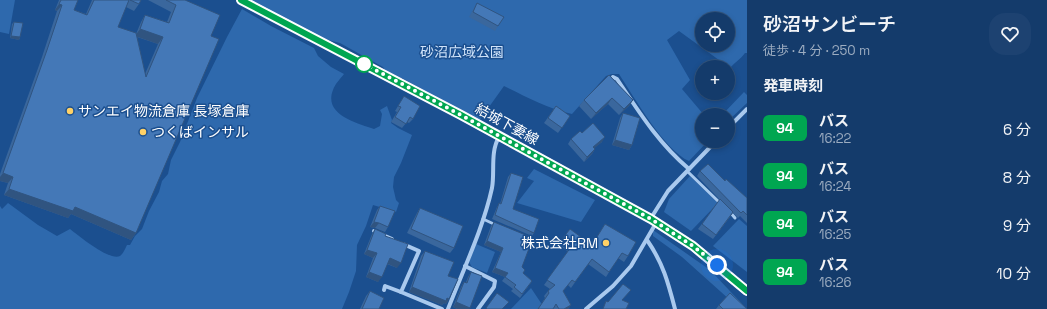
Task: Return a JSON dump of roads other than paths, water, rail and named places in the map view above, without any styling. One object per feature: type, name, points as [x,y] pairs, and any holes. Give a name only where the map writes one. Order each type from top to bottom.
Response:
[{"type":"main road","name":"結城下妻線","points":[[241,0],[499,136],[654,220],[693,246],[747,291]]},
{"type":"street","points":[[613,76],[617,79],[657,138],[688,170]]},
{"type":"street","points":[[735,121],[747,109]]},
{"type":"street","points":[[448,309],[483,219],[492,186],[496,143],[499,136]]},
{"type":"street","points":[[586,309],[619,280],[631,266],[647,240],[654,220],[668,191],[709,148]]},
{"type":"street","points":[[374,231],[419,251],[401,292]]},
{"type":"street","points":[[647,240],[660,260],[668,280],[675,309]]},
{"type":"street","points":[[465,266],[495,281],[494,287],[478,309]]},
{"type":"street","points":[[384,290],[385,286],[442,309]]},
{"type":"lane","points":[[688,170],[735,218]]},
{"type":"lane","points":[[483,219],[497,225]]},
{"type":"place","name":"サンエイ物流倉庫 長塚倉庫","points":[[70,111]]},
{"type":"place","name":"つくばインサル","points":[[143,132]]},
{"type":"place","name":"株式会社RM","points":[[606,243]]},
{"type":"park label","name":"砂沼広域公園","points":[[462,52]]}]
